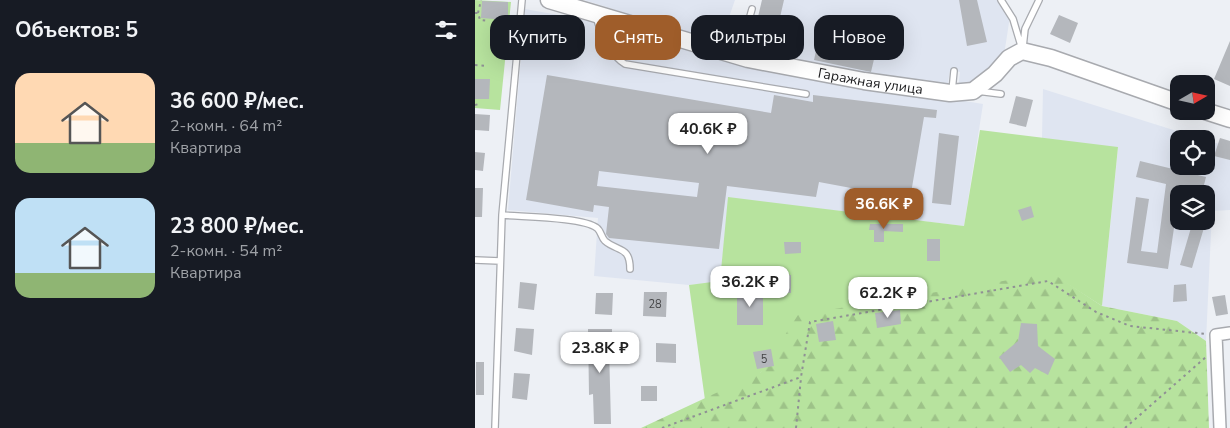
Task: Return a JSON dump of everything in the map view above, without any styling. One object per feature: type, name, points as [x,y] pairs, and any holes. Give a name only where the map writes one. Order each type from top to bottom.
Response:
[{"type":"street","name":"Гаражная улица","points":[[549,0],[691,41]]},
{"type":"street","points":[[973,91],[995,74],[1012,55],[1051,58],[1170,100]]},
{"type":"street","name":"Гаражная улица","points":[[769,60],[864,81],[954,95],[973,91]]},
{"type":"street","points":[[1215,114],[1230,119]]},
{"type":"street","points":[[1220,428],[1216,335],[1230,333]]},
{"type":"lane","points":[[495,428],[502,216],[522,0]]},
{"type":"lane","points":[[1001,0],[1013,18],[1012,55]]},
{"type":"lane","points":[[1012,55],[1039,0]]},
{"type":"lane","points":[[750,15],[752,9]]},
{"type":"lane","points":[[595,12],[603,38],[619,61],[625,64],[806,94]]},
{"type":"lane","points":[[954,70],[954,95]]},
{"type":"lane","points":[[973,91],[1001,94]]},
{"type":"lane","points":[[502,216],[586,222],[598,228],[604,240],[623,249],[629,256],[630,269]]},
{"type":"lane","points":[[475,260],[500,261]]},
{"type":"path","points":[[481,0],[477,13],[479,20],[489,21]]},
{"type":"path","points":[[475,65],[487,66]]},
{"type":"path","points":[[796,428],[801,377],[810,322],[1049,281],[1096,312],[1130,326],[1216,335]]},
{"type":"path","points":[[1125,428],[1216,348]]},
{"type":"path","points":[[662,428],[801,377]]},
{"type":"shaded area","points":[[584,0],[735,0],[730,15],[691,15],[691,34],[681,31],[681,15],[631,15]]},
{"type":"shaded area","points":[[762,0],[999,0],[1010,16],[1003,62],[973,88],[958,90],[960,72],[950,70],[947,89],[784,60],[804,60],[804,15],[760,15]]},
{"type":"shaded area","points":[[525,9],[558,15],[524,15]]},
{"type":"shaded area","points":[[585,20],[595,22],[595,60],[681,60],[681,46],[691,49],[691,60],[730,60],[751,66],[983,104],[964,226],[729,198],[720,282],[689,285],[594,276],[598,218],[508,210],[521,60],[585,60]]},
{"type":"shaded area","points":[[1043,89],[1173,130],[1170,130],[1170,175],[1215,175],[1215,143],[1230,147],[1230,210],[1215,211],[1215,185],[1170,185],[1170,230],[1211,230],[1206,341],[1177,321],[1102,306],[1118,148],[1042,138]]},
{"type":"green space","points":[[475,0],[511,2],[510,15],[490,15],[490,60],[505,60],[500,110],[475,108]]},
{"type":"green space","points":[[980,130],[1118,147],[1102,306],[1052,274],[761,372],[754,380],[705,400],[689,285],[720,281],[728,197],[964,226]]},
{"type":"green space","points":[[1052,273],[1102,306],[1177,321],[1206,341],[1209,428],[641,428],[761,372],[798,315]]},
{"type":"building","points":[[762,0],[784,0],[781,15],[758,15]]},
{"type":"building","points":[[959,0],[977,0],[987,42],[967,46]]},
{"type":"building","points":[[482,1],[508,2],[508,15],[490,15],[490,19],[481,18]]},
{"type":"building","points":[[1059,15],[1078,23],[1070,43],[1050,34]]},
{"type":"building","points":[[1230,41],[1230,86],[1215,79]]},
{"type":"building","points":[[814,60],[874,60],[871,72]]},
{"type":"building","points":[[547,75],[771,113],[774,95],[813,102],[813,95],[937,110],[936,118],[924,117],[910,199],[819,182],[816,197],[727,186],[719,249],[609,238],[606,234],[609,207],[594,205],[593,212],[526,200]],"holes":[[[599,171],[699,183],[697,197],[597,186]]]},
{"type":"building","points":[[475,79],[490,79],[489,99],[475,99]]},
{"type":"building","points":[[1016,96],[1033,100],[1026,127],[1009,123]]},
{"type":"building","points":[[475,114],[490,115],[489,131],[475,130]]},
{"type":"building","points":[[939,133],[959,136],[951,205],[932,203]]},
{"type":"building","points":[[1220,138],[1230,141],[1230,160],[1215,156]]},
{"type":"building","points":[[475,152],[485,153],[483,171],[475,170]]},
{"type":"building","points":[[1140,161],[1170,168],[1170,175],[1198,175],[1206,177],[1204,185],[1170,185],[1170,230],[1174,230],[1168,269],[1127,263],[1136,197],[1149,199],[1141,251],[1157,253],[1166,184],[1136,177]]},
{"type":"building","points":[[475,188],[483,188],[482,217],[475,217]]},
{"type":"building","points":[[1031,206],[1034,217],[1022,221],[1018,210]]},
{"type":"building","points":[[870,224],[903,224],[903,232],[884,231],[884,242],[874,242],[874,230],[869,230]]},
{"type":"building","points":[[1190,230],[1203,230],[1192,268],[1180,265]]},
{"type":"building","points":[[927,239],[940,239],[940,261],[927,261]]},
{"type":"building","points":[[784,242],[801,242],[801,253],[785,254]]},
{"type":"building","points":[[780,275],[791,275],[791,293],[779,292]]},
{"type":"building","points":[[520,282],[537,284],[534,310],[518,308]]},
{"type":"building","points":[[1186,284],[1187,301],[1173,302],[1174,285]]},
{"type":"building","points":[[737,291],[763,291],[763,325],[737,325]]},
{"type":"building","points":[[644,292],[667,292],[666,317],[643,316]]},
{"type":"building","points":[[596,293],[613,293],[612,315],[595,314]]},
{"type":"building","points":[[1225,295],[1228,314],[1216,316],[1212,297]]},
{"type":"building","points":[[900,310],[901,324],[877,328],[875,313]]},
{"type":"building","points":[[833,321],[836,340],[819,342],[816,324]]},
{"type":"building","points":[[1021,323],[1037,324],[1038,346],[1055,359],[1048,375],[1035,368],[1030,373],[1021,365],[1010,372],[999,357],[1018,341]]},
{"type":"building","points":[[516,328],[534,329],[532,355],[514,351]]},
{"type":"building","points":[[588,329],[612,329],[612,347],[609,347],[611,424],[594,424],[593,394],[589,395]]},
{"type":"building","points":[[656,343],[676,344],[676,363],[656,362]]},
{"type":"building","points":[[771,349],[774,366],[757,369],[753,352]]},
{"type":"building","points":[[476,362],[484,362],[484,395],[476,395]]},
{"type":"building","points":[[514,373],[530,374],[527,400],[512,398]]},
{"type":"building","points":[[641,386],[657,386],[657,401],[641,401]]}]
